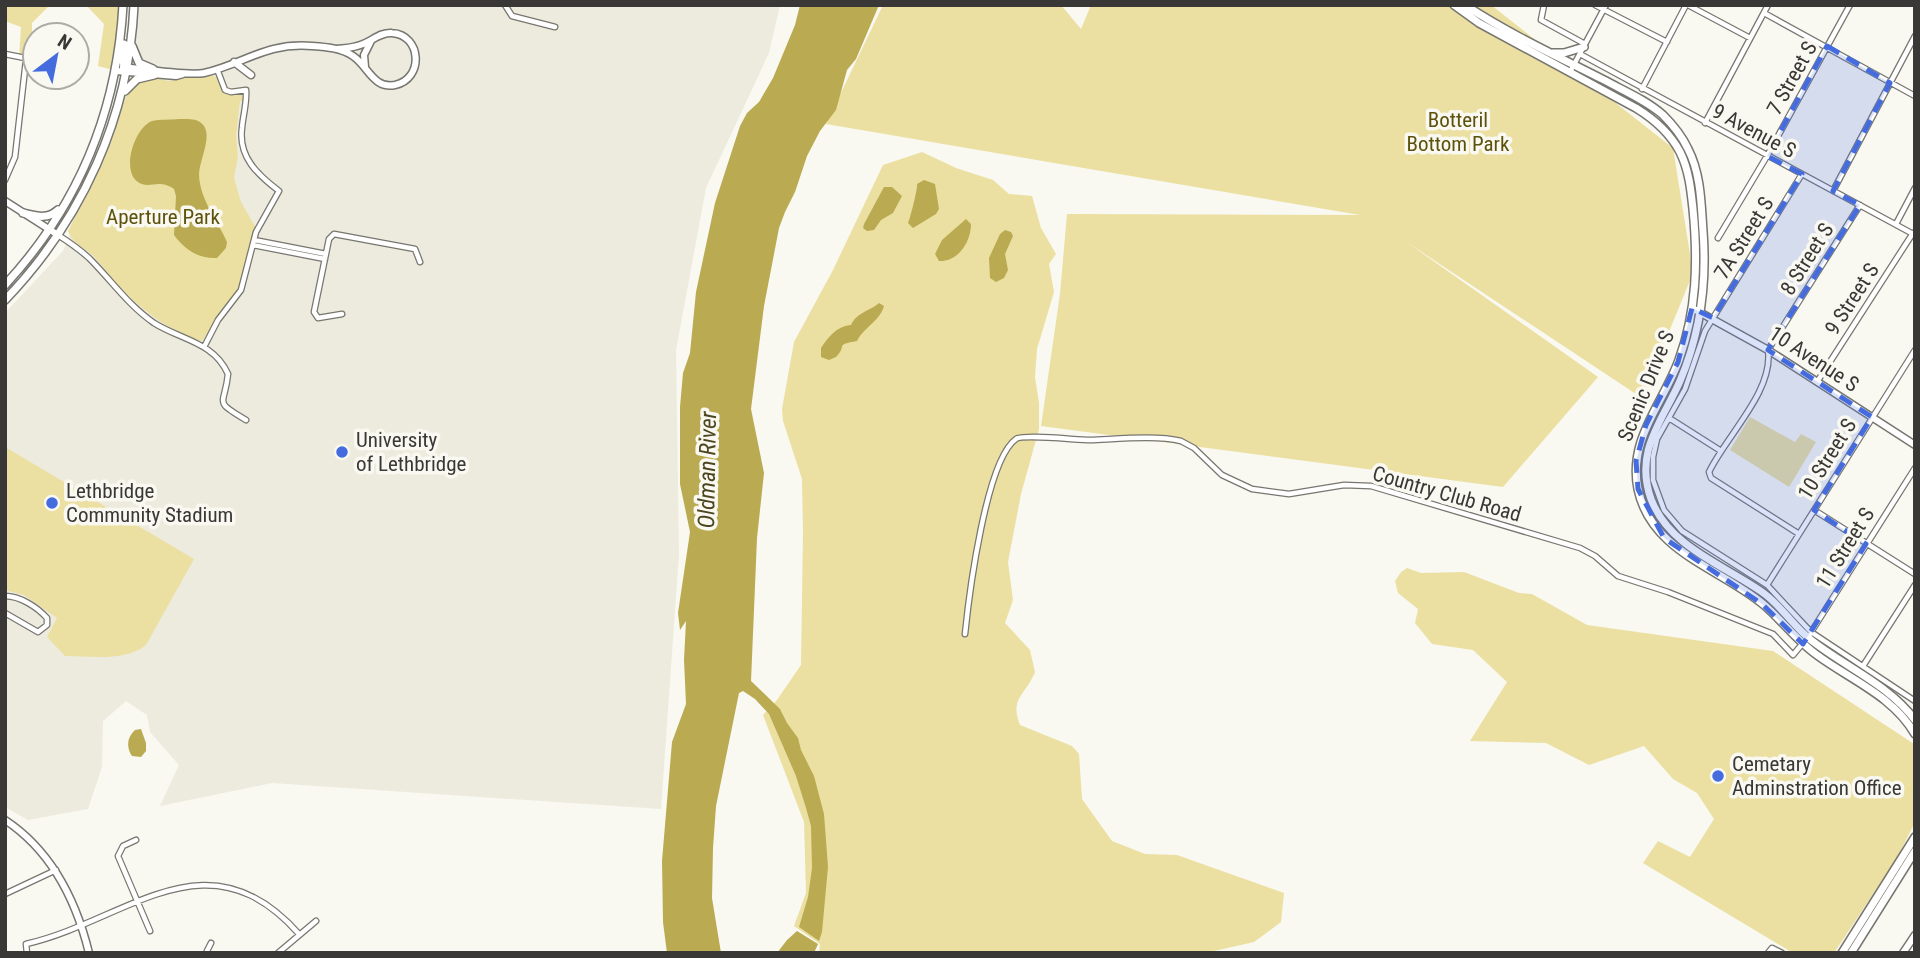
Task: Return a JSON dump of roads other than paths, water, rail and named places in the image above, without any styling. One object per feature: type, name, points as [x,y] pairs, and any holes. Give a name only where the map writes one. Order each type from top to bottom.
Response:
[{"type":"main road","points":[[5,300],[58,235],[96,166],[120,98],[123,5]]},
{"type":"main road","points":[[58,235],[122,69],[131,40],[134,5]]},
{"type":"main road","name":"Scenic Drive S","points":[[1454,5],[1479,23],[1633,96],[1661,114],[1678,132],[1689,151],[1699,184],[1704,253],[1702,313],[1685,369],[1650,439],[1645,474],[1651,499],[1663,522],[1682,541],[1771,598],[1807,638],[1890,695],[1915,720]]},
{"type":"main road","name":"Scenic Drive S","points":[[1465,5],[1552,54],[1645,113],[1670,136],[1680,153],[1691,192],[1696,240],[1696,280],[1678,362],[1641,438],[1636,461],[1641,500],[1664,538],[1807,638],[1882,698],[1905,719],[1915,734]]},
{"type":"main road","points":[[131,40],[139,63],[154,72]]},
{"type":"main road","points":[[1552,54],[1583,48]]},
{"type":"main road","points":[[120,98],[137,79],[154,72]]},
{"type":"main road","points":[[5,285],[50,230],[84,170]]},
{"type":"main road","points":[[23,213],[38,217],[50,216],[66,202]]},
{"type":"main road","points":[[26,277],[50,230]]},
{"type":"main road","points":[[1842,953],[1915,837]]},
{"type":"main road","points":[[1852,953],[1915,851]]},
{"type":"street","points":[[505,5],[512,16],[555,27]]},
{"type":"street","name":"9 Avenue S","points":[[1544,5],[1541,20],[1642,89],[1914,234]]},
{"type":"street","points":[[1595,5],[1667,43]]},
{"type":"street","points":[[1642,89],[1687,5],[1750,38]]},
{"type":"street","points":[[1705,123],[1768,5]]},
{"type":"street","name":"7 Street S","points":[[1718,237],[1767,156],[1850,5]]},
{"type":"street","points":[[1573,69],[1605,8]]},
{"type":"street","points":[[1765,13],[1915,96]]},
{"type":"street","points":[[122,69],[201,73],[283,46],[337,49],[354,47],[390,33],[402,35],[414,48],[416,62],[411,76],[397,84],[379,82],[353,57],[337,49]]},
{"type":"street","name":"8 Street S","points":[[1833,191],[1915,36]]},
{"type":"street","points":[[369,75],[364,55],[373,39]]},
{"type":"street","points":[[234,62],[251,75],[245,57]]},
{"type":"street","points":[[204,347],[218,320],[241,290],[261,220],[279,191],[257,173],[243,149],[241,130],[246,90],[225,90],[217,69]]},
{"type":"street","points":[[5,180],[15,158],[23,91]]},
{"type":"street","name":"7A Street S","points":[[1713,318],[1802,174]]},
{"type":"street","points":[[1895,224],[1915,188]]},
{"type":"street","points":[[5,201],[82,252],[143,314],[216,354],[228,374],[222,401],[224,406],[246,420]]},
{"type":"street","name":"8 Street S","points":[[1798,534],[1711,478],[1710,470],[1762,387],[1770,359],[1768,350],[1860,205]]},
{"type":"street","points":[[342,314],[318,318],[314,312],[329,239],[337,234],[415,249],[420,262]]},
{"type":"street","name":"9 Street S","points":[[1817,382],[1914,234]]},
{"type":"street","points":[[253,243],[326,257]]},
{"type":"street","name":"10 Avenue S","points":[[1692,308],[1768,350],[1915,445]]},
{"type":"street","name":"Scenic Drive S","points":[[1713,318],[1705,331],[1685,389],[1657,439],[1653,457],[1653,480],[1664,510],[1682,531],[1767,585],[1807,638],[1863,666],[1915,701]]},
{"type":"street","name":"10 Street S","points":[[1767,585],[1915,350]]},
{"type":"street","points":[[1669,418],[1721,451]]},
{"type":"street","name":"Country Club Road","points":[[965,634],[972,575],[989,494],[1007,449],[1015,439],[1027,435],[1073,440],[1181,441],[1194,448],[1228,479],[1268,492],[1295,494],[1357,485],[1392,492],[1580,548],[1595,556],[1618,576],[1668,592],[1773,634],[1793,655],[1807,638]]},
{"type":"street","name":"11 Street S","points":[[1807,638],[1915,468]]},
{"type":"street","points":[[1814,510],[1915,574]]},
{"type":"street","points":[[1863,666],[1915,585]]},
{"type":"street","points":[[5,596],[21,599],[43,614],[47,618],[47,625],[38,632],[5,613]]},
{"type":"street","points":[[5,820],[26,834],[57,870],[82,923],[89,953]]},
{"type":"street","points":[[136,840],[123,846],[118,856],[150,931]]},
{"type":"street","points":[[5,894],[57,870]]},
{"type":"street","points":[[27,953],[26,944],[139,900],[199,884],[235,890],[263,901],[279,912],[299,934]]},
{"type":"street","points":[[278,953],[316,921]]},
{"type":"street","points":[[1903,953],[1915,935]]},
{"type":"street","points":[[206,953],[211,943]]},
{"type":"street","points":[[1768,953],[1772,948],[1782,953]]},
{"type":"water","name":"Oldman River","points":[[800,5],[879,5],[856,59],[847,70],[836,110],[820,131],[807,156],[779,228],[764,306],[751,409],[764,473],[757,538],[751,681],[780,709],[798,738],[814,776],[824,814],[828,867],[822,932],[819,941],[799,927],[808,897],[812,868],[811,826],[796,776],[769,714],[743,691],[739,693],[716,806],[712,898],[721,953],[667,953],[663,922],[662,861],[672,742],[686,704],[686,621],[680,630],[678,613],[690,532],[680,484],[683,373],[690,353],[696,292],[715,203],[740,126],[773,78],[795,25]]},
{"type":"water","points":[[193,119],[204,126],[206,131],[200,184],[227,242],[226,248],[217,258],[204,257],[193,252],[174,235],[174,189],[163,184],[142,184],[133,177],[130,169],[135,140],[146,125],[155,120]]},
{"type":"water","points":[[924,180],[935,184],[939,209],[936,214],[913,228],[908,223],[917,184]]},
{"type":"water","points":[[884,187],[892,187],[902,196],[893,213],[881,220],[874,230],[867,231],[863,228],[864,224]]},
{"type":"water","points":[[966,219],[971,224],[966,244],[952,258],[939,261],[935,254],[942,240]]},
{"type":"water","points":[[1005,230],[1013,236],[1005,254],[1008,270],[1004,278],[996,282],[990,278],[989,258],[1000,234]]},
{"type":"water","points":[[879,303],[884,306],[882,311],[857,341],[843,345],[836,357],[829,360],[821,357],[821,348],[833,333],[841,327],[851,325],[860,314]]},
{"type":"water","points":[[141,729],[146,751],[141,757],[132,756],[129,739],[135,730]]},
{"type":"water","points":[[797,931],[818,944],[814,953],[777,953],[787,940]]},
{"type":"place","name":"University of Lethbridge","points":[[342,452]]},
{"type":"place","name":"Lethbridge Community Stadium","points":[[52,503]]},
{"type":"place","name":"Cemetary Adminstration Office","points":[[1718,776]]},
{"type":"park label","name":"Botteril Bottom Park","points":[[1458,132]]},
{"type":"park label","name":"Aperture Park","points":[[163,217]]}]
